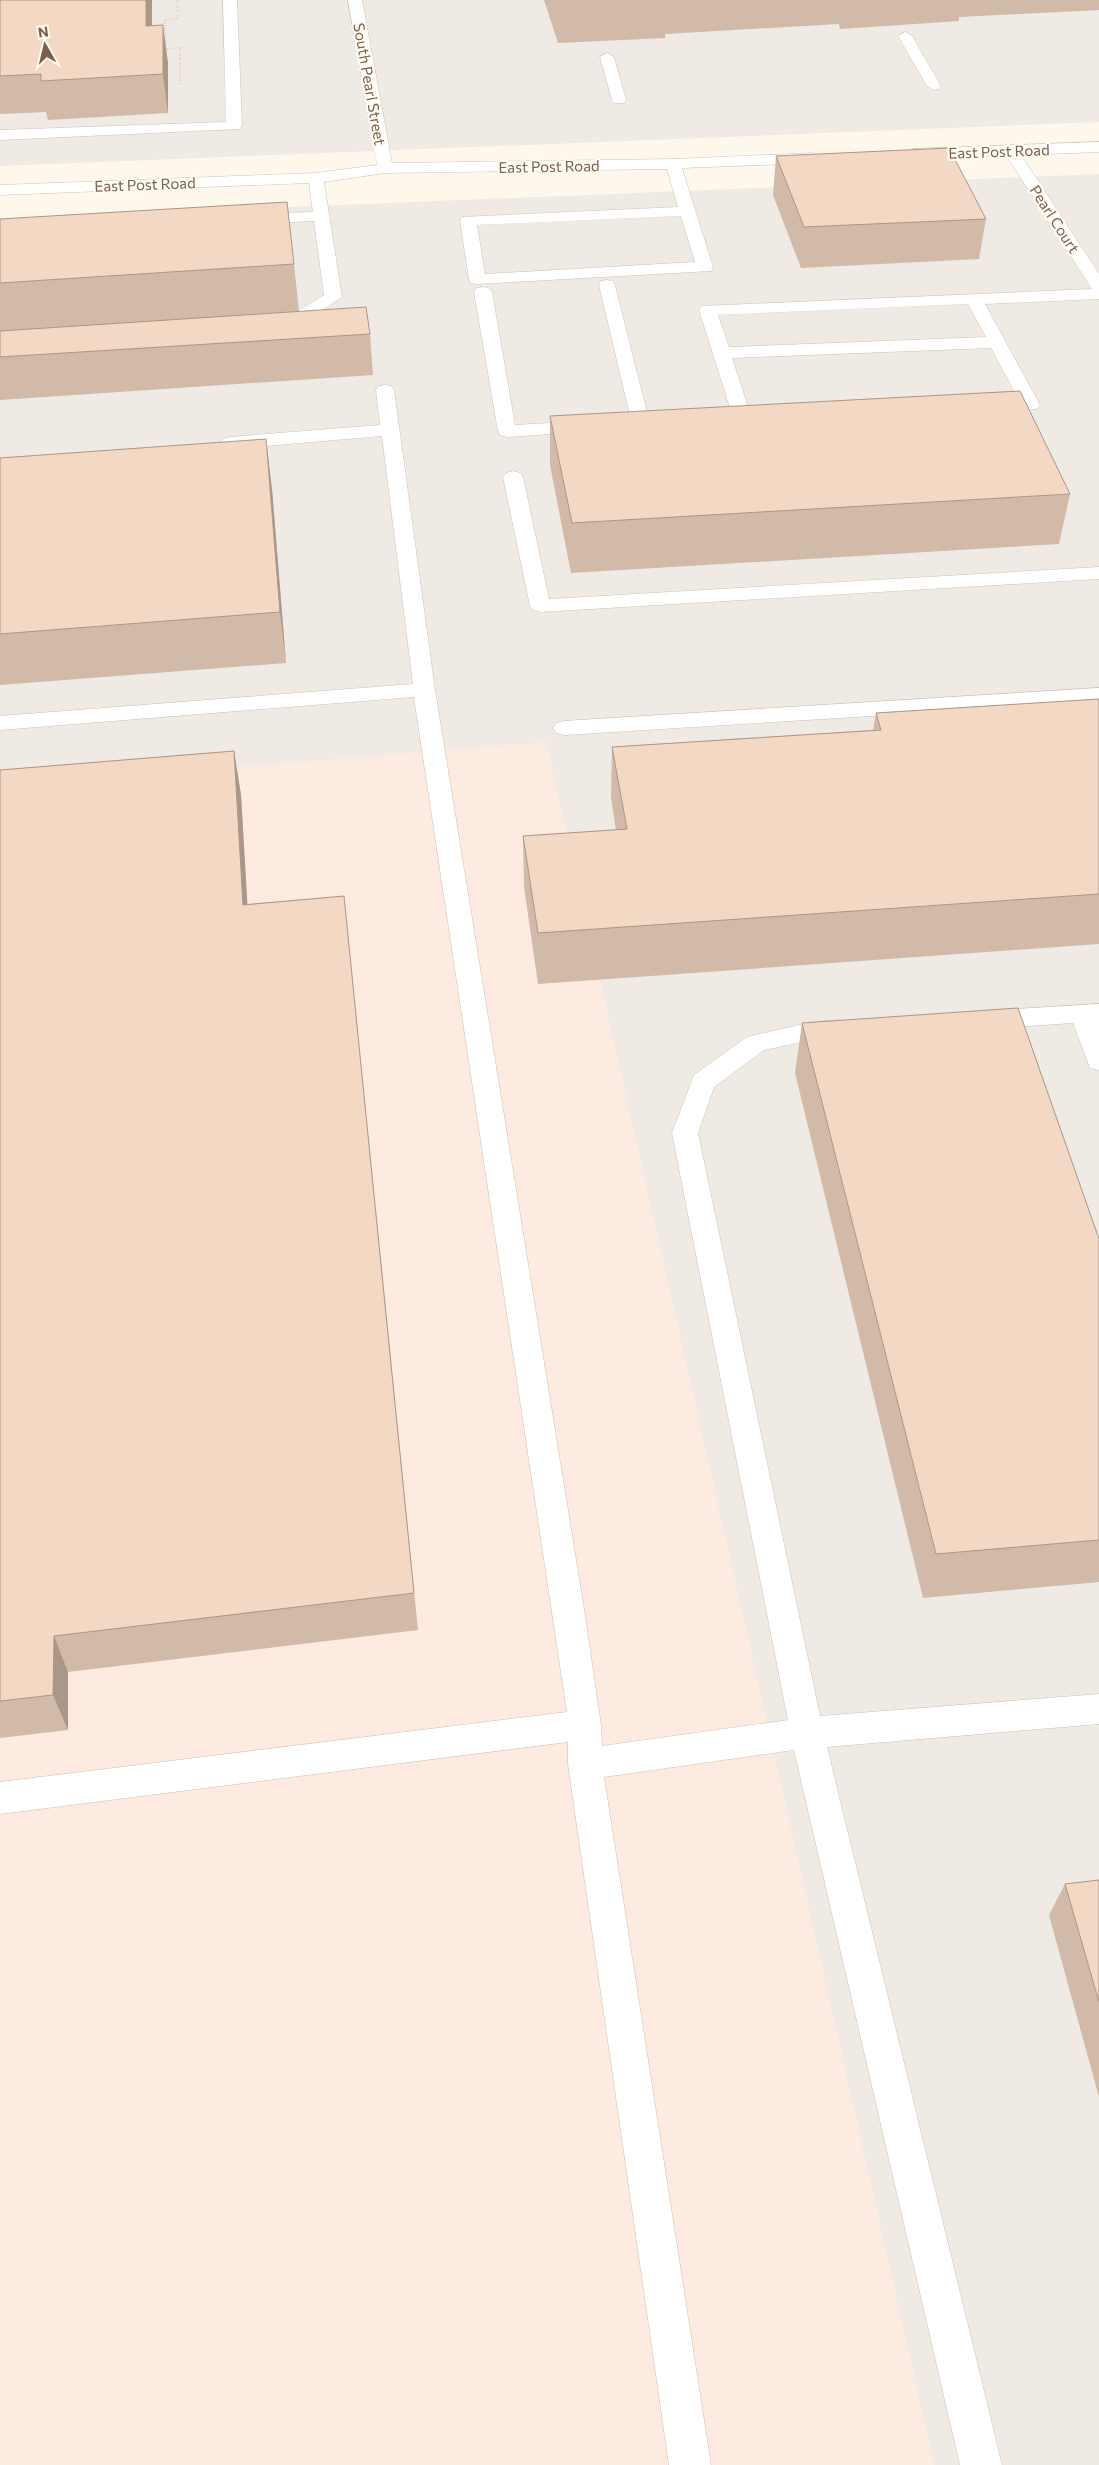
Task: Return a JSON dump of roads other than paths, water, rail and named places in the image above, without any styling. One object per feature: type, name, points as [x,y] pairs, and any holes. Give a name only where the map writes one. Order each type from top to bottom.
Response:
[{"type":"street","points":[[0,136],[234,126],[230,0]]},
{"type":"street","name":"South Pearl Street","points":[[354,0],[385,168]]},
{"type":"street","points":[[905,36],[934,86]]},
{"type":"street","points":[[607,57],[620,100]]},
{"type":"street","name":"East Post Road","points":[[901,155],[1099,147]]},
{"type":"street","name":"Pearl Court","points":[[1010,150],[1099,288]]},
{"type":"street","name":"East Post Road","points":[[0,190],[316,178],[385,168],[674,164],[832,158]]},
{"type":"street","points":[[674,164],[705,267],[477,279],[468,220],[688,211]]},
{"type":"street","points":[[257,327],[287,325],[333,297],[316,178]]},
{"type":"street","points":[[234,220],[322,216]]},
{"type":"street","points":[[608,285],[641,424]]},
{"type":"street","points":[[483,292],[507,431],[603,426]]},
{"type":"street","points":[[743,419],[708,310],[1099,294]]},
{"type":"street","points":[[972,408],[1031,405],[974,299]]},
{"type":"street","points":[[722,353],[998,342]]},
{"type":"street","points":[[385,390],[424,690],[585,1726],[585,1764],[690,2465]]},
{"type":"street","points":[[706,421],[763,418]]},
{"type":"street","points":[[622,425],[660,423]]},
{"type":"street","points":[[215,444],[390,430]]},
{"type":"street","points":[[514,477],[540,606],[1099,573]]},
{"type":"street","points":[[0,723],[424,690]]},
{"type":"street","points":[[564,728],[1099,695]]},
{"type":"street","points":[[957,1022],[1090,1014],[1099,1061]]},
{"type":"street","points":[[860,1028],[812,1031],[756,1043],[703,1082],[685,1133],[807,1733],[981,2465]]},
{"type":"street","points":[[585,1764],[807,1733],[1099,1709]]},
{"type":"street","points":[[0,1798],[585,1726]]}]
